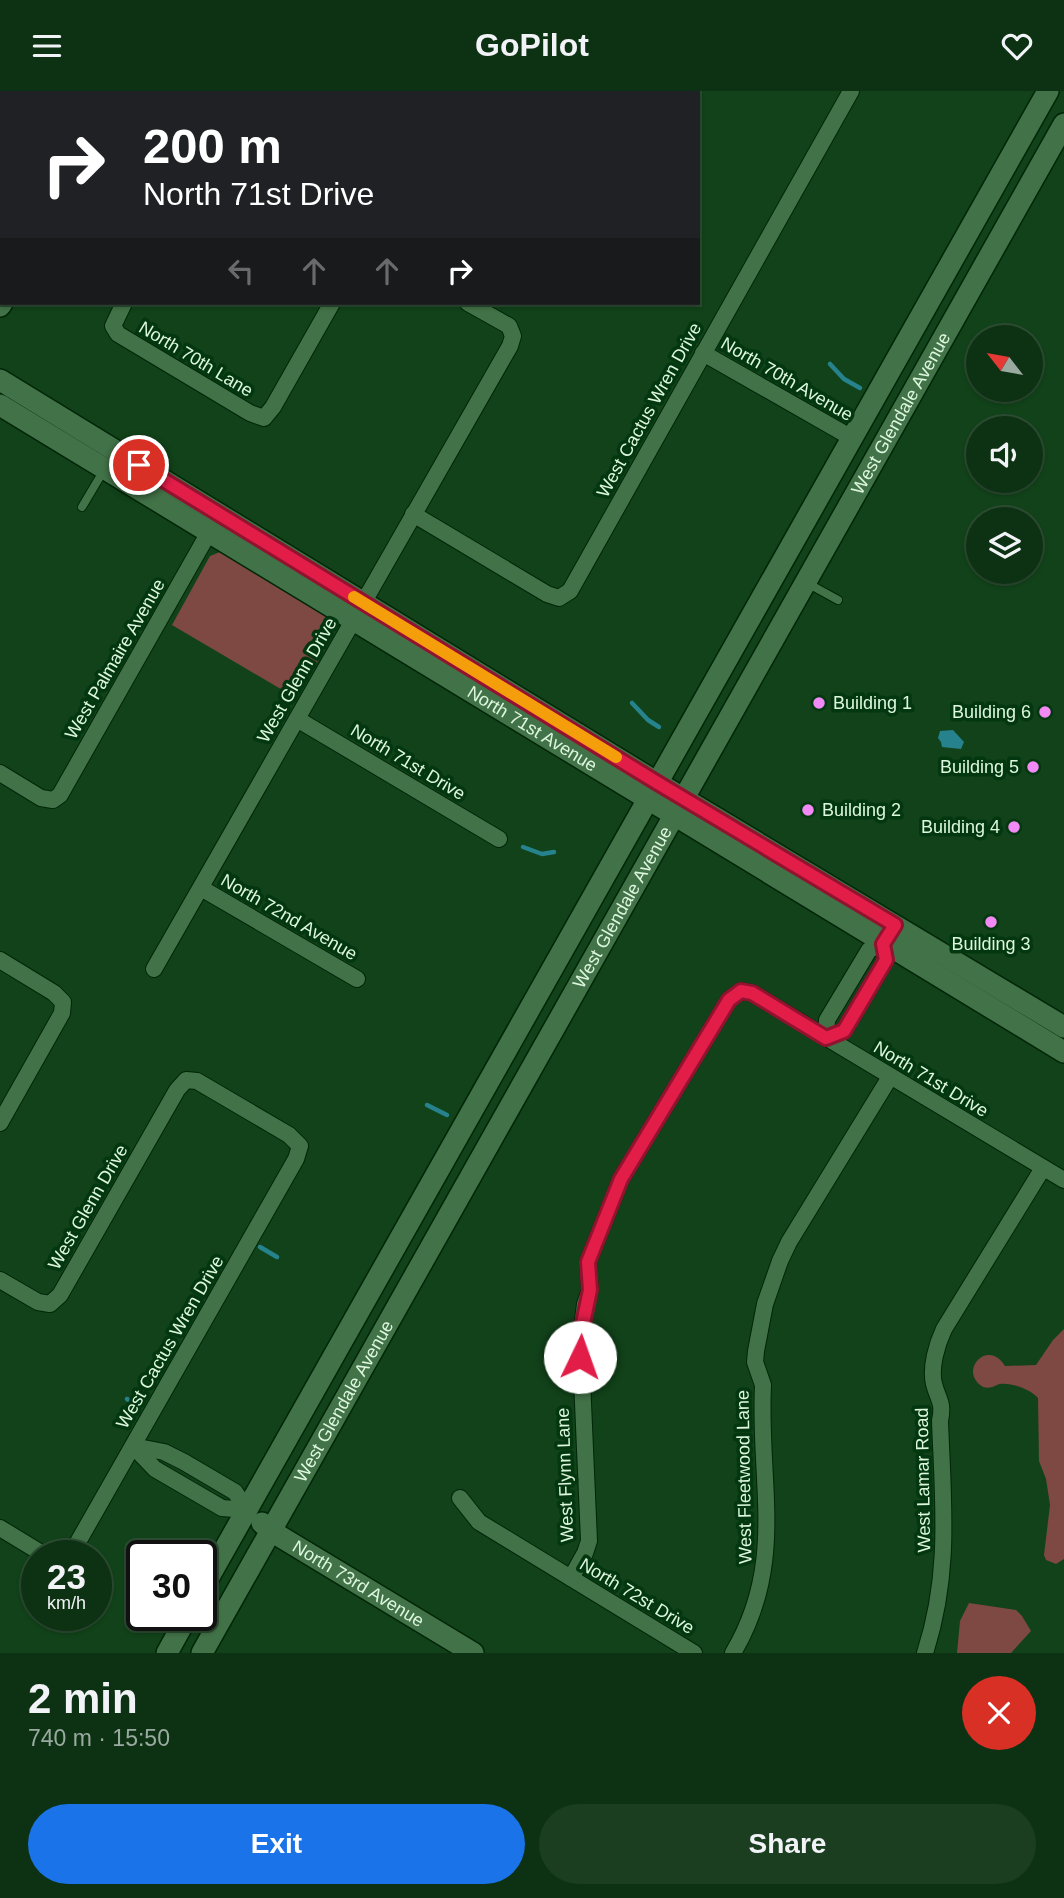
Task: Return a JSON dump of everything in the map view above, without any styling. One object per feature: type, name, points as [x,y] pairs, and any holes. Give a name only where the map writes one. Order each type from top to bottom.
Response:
[{"type":"main road","name":"West Glendale Avenue","points":[[217,1563],[1048,91]]},
{"type":"main road","name":"West Glendale Avenue","points":[[202,1653],[1064,124]]},
{"type":"main road","points":[[969,231],[995,247]]},
{"type":"main road","name":"North 71st Avenue","points":[[0,380],[358,611],[651,791],[895,925],[1064,1027]]},
{"type":"main road","name":"North 71st Avenue","points":[[0,405],[208,534],[358,611]]},
{"type":"main road","name":"North 71st Avenue","points":[[678,807],[883,944],[1064,1052]]},
{"type":"main road","name":"North 73rd Avenue","points":[[247,1510],[271,1531],[460,1650]]},
{"type":"main road","points":[[167,1653],[179,1631]]},
{"type":"street","name":"West Cactus Wren Drive","points":[[414,514],[547,594],[559,598],[569,591],[851,91]]},
{"type":"street","name":"North 70th Lane","points":[[123,305],[113,326],[118,334],[250,413],[264,418],[273,407],[331,305]]},
{"type":"street","name":"West Glenn Drive","points":[[155,969],[510,346],[513,335],[509,326],[472,305]]},
{"type":"street","name":"North 70th Avenue","points":[[703,353],[852,438]]},
{"type":"street","name":"West Palmaire Avenue","points":[[0,773],[41,798],[53,800],[64,787],[208,534]]},
{"type":"street","name":"North 71st Drive","points":[[297,719],[499,839]]},
{"type":"street","name":"North 72nd Avenue","points":[[201,888],[357,979]]},
{"type":"street","points":[[826,1038],[844,1031],[886,960],[883,944],[895,925]]},
{"type":"street","points":[[0,960],[54,993],[63,1002],[62,1013],[0,1123]]},
{"type":"street","name":"North 71st Drive","points":[[741,991],[752,993],[1064,1180]]},
{"type":"street","name":"West Flynn Lane","points":[[571,1578],[589,1541],[580,1357],[583,1316],[590,1290],[588,1262],[621,1179],[639,1146],[729,1000],[741,991]]},
{"type":"street","name":"West Fleetwood Lane","points":[[733,1653],[751,1619],[765,1565],[763,1385],[755,1362],[765,1304],[789,1242],[890,1077]]},
{"type":"street","name":"West Cactus Wren Drive","points":[[79,1540],[296,1159],[300,1146],[289,1135],[197,1081],[186,1080]]},
{"type":"street","name":"West Glenn Drive","points":[[0,1280],[38,1302],[50,1304],[60,1295],[177,1090],[186,1080]]},
{"type":"street","name":"West Lamar Road","points":[[925,1653],[934,1625],[944,1560],[940,1421],[943,1408],[934,1383],[936,1349],[944,1329],[1043,1168]]},
{"type":"street","name":"North 73rd Avenue","points":[[132,1446],[164,1452],[184,1462],[235,1492],[247,1510]]},
{"type":"street","name":"North 73rd Avenue","points":[[132,1446],[155,1469],[226,1509],[247,1510]]},
{"type":"street","name":"North 72st Drive","points":[[460,1499],[480,1522],[694,1653]]},
{"type":"street","points":[[0,1528],[21,1541]]},
{"type":"lane","points":[[82,507],[104,470]]},
{"type":"lane","points":[[805,582],[838,600]]},
{"type":"lane","points":[[174,1479],[184,1462]]},
{"type":"shaded area","points":[[220,552],[331,618],[335,623],[333,635],[296,698],[172,625],[210,556]]},
{"type":"shaded area","points":[[1064,1329],[1064,1559],[1056,1564],[1046,1560],[1044,1555],[1050,1505],[1046,1479],[1039,1461],[1038,1398],[1010,1384],[983,1387],[973,1373],[978,1360],[991,1355],[1005,1366],[1036,1365]]},
{"type":"shaded area","points":[[969,1603],[1016,1610],[1031,1631],[1011,1653],[957,1653],[960,1621]]},
{"type":"water","points":[[953,730],[964,742],[961,749],[942,747],[938,738],[940,731]]},
{"type":"waterway","points":[[830,364],[844,379],[860,388]]},
{"type":"waterway","points":[[632,703],[659,727]]},
{"type":"waterway","points":[[523,847],[542,854],[554,852]]},
{"type":"waterway","points":[[427,1105],[447,1115]]},
{"type":"waterway","points":[[260,1247],[277,1257]]},
{"type":"waterway","points":[[127,1399],[139,1406]]},
{"type":"slow traffic","points":[[354,597],[616,757]]},
{"type":"place","name":"Building 1","points":[[819,703]]},
{"type":"place","name":"Building 6","points":[[1045,712]]},
{"type":"place","name":"Building 5","points":[[1033,767]]},
{"type":"place","name":"Building 2","points":[[808,810]]},
{"type":"place","name":"Building 4","points":[[1014,827]]},
{"type":"place","name":"Building 3","points":[[991,922]]},
{"type":"route","points":[[139,465],[895,925],[883,944],[886,960],[844,1031],[826,1038],[752,993],[741,991],[729,1000],[621,1179],[588,1262],[590,1290],[585,1304],[580,1357]]}]
